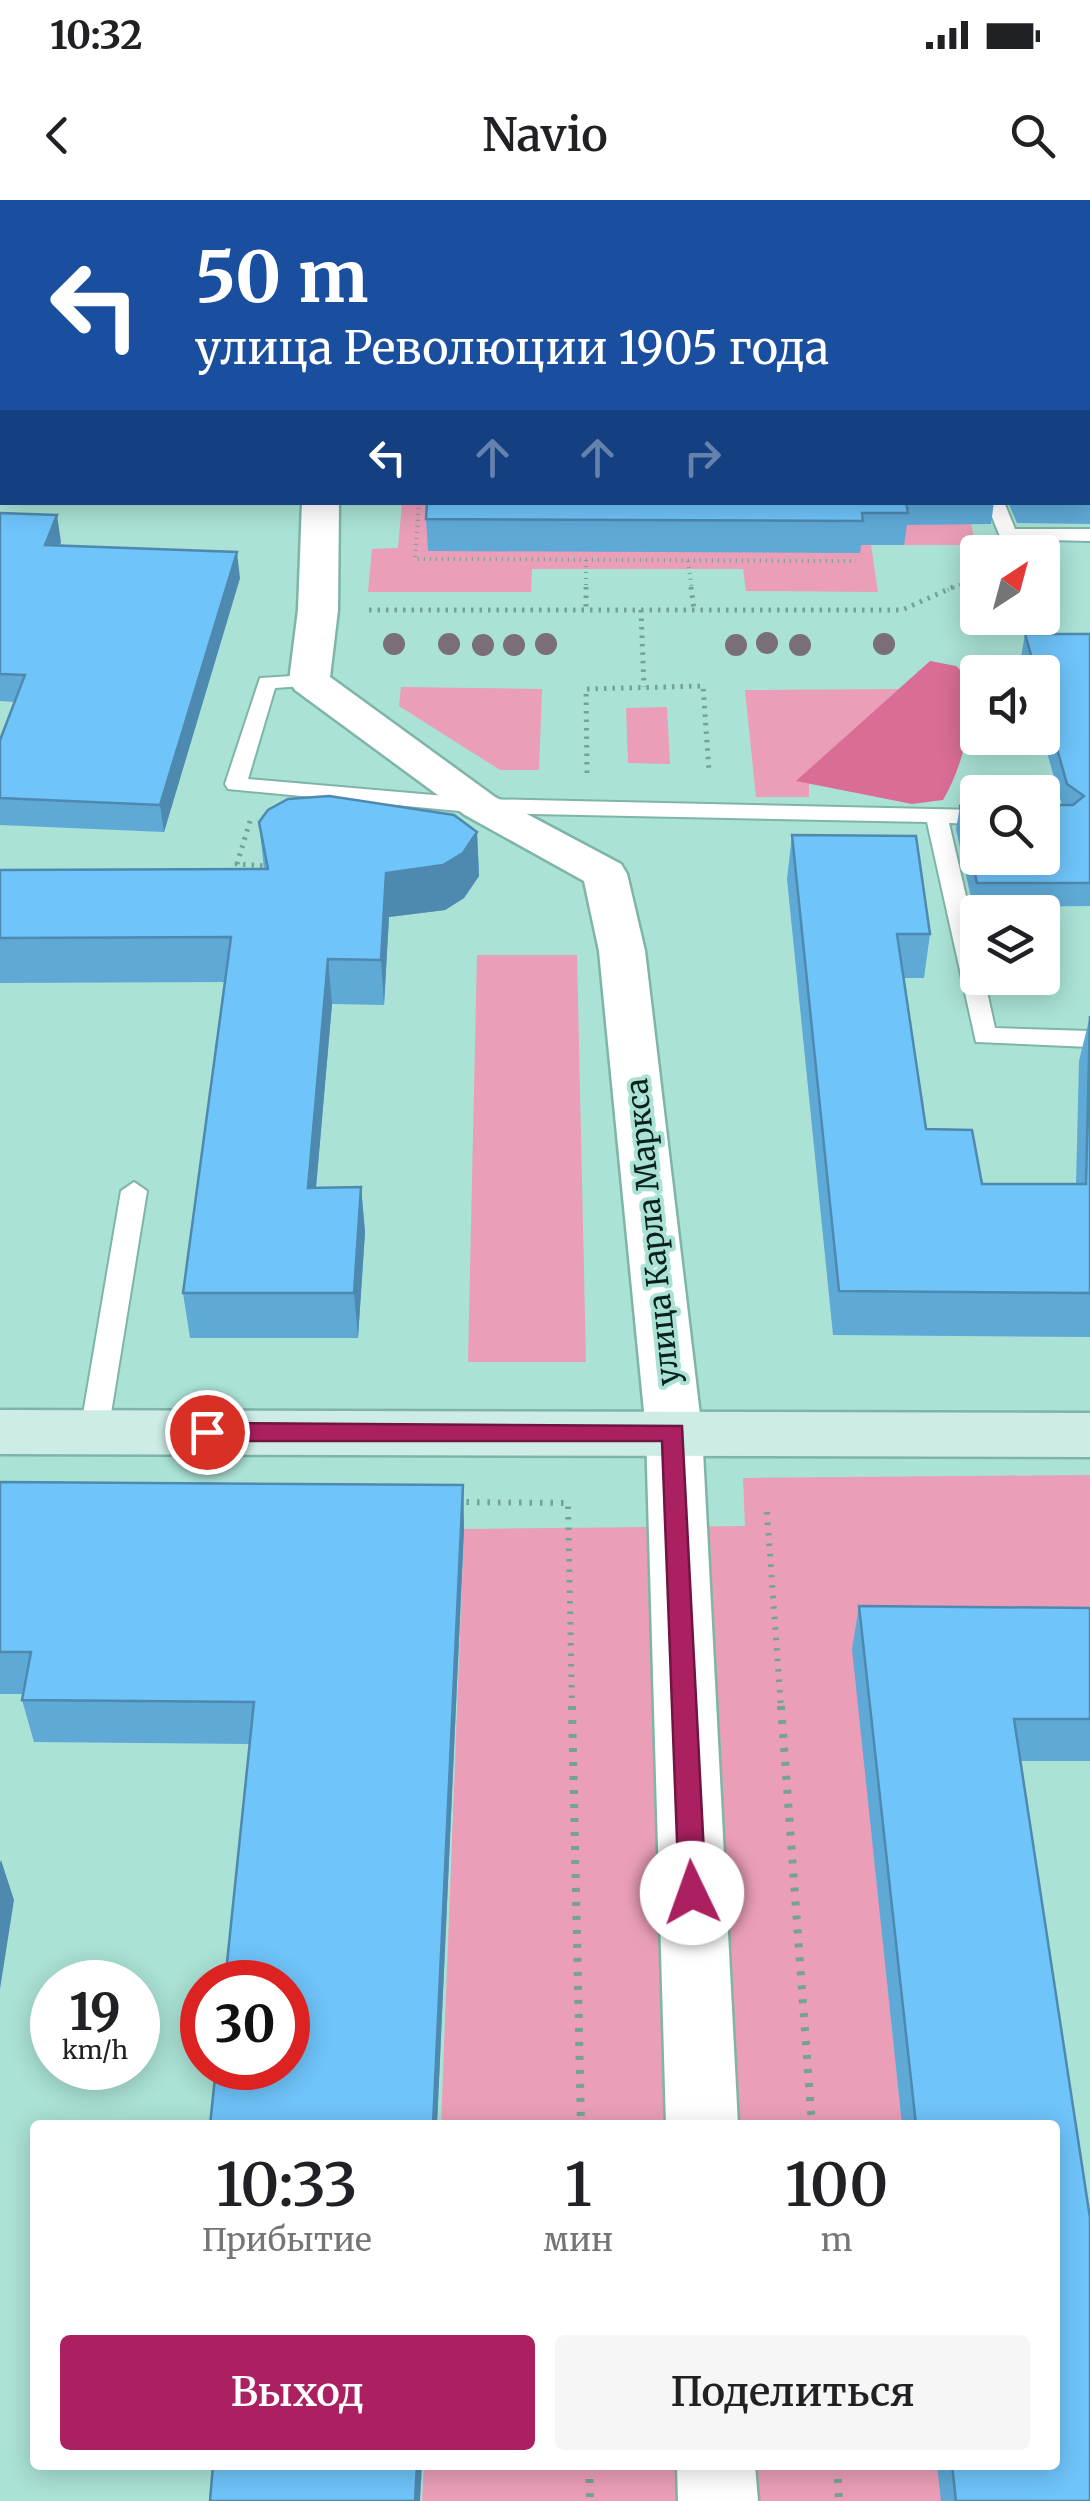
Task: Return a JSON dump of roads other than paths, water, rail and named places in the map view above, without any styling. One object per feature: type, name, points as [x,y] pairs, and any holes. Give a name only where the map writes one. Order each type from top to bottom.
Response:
[{"type":"street","points":[[308,681],[318,610],[321,505]]},
{"type":"street","name":"улица Карла Маркса","points":[[308,681],[480,806],[605,874],[622,951],[674,1432],[702,2120]]},
{"type":"street","points":[[0,1432],[1090,1435]]},
{"type":"street","points":[[716,2470],[718,2501]]},
{"type":"lane","points":[[996,505],[1008,536],[1090,535]]},
{"type":"lane","points":[[308,681],[267,682],[236,784],[480,806],[960,816]]},
{"type":"lane","points":[[937,816],[985,1036],[1090,1040]]},
{"type":"lane","points":[[94,1432],[134,1191]]}]
